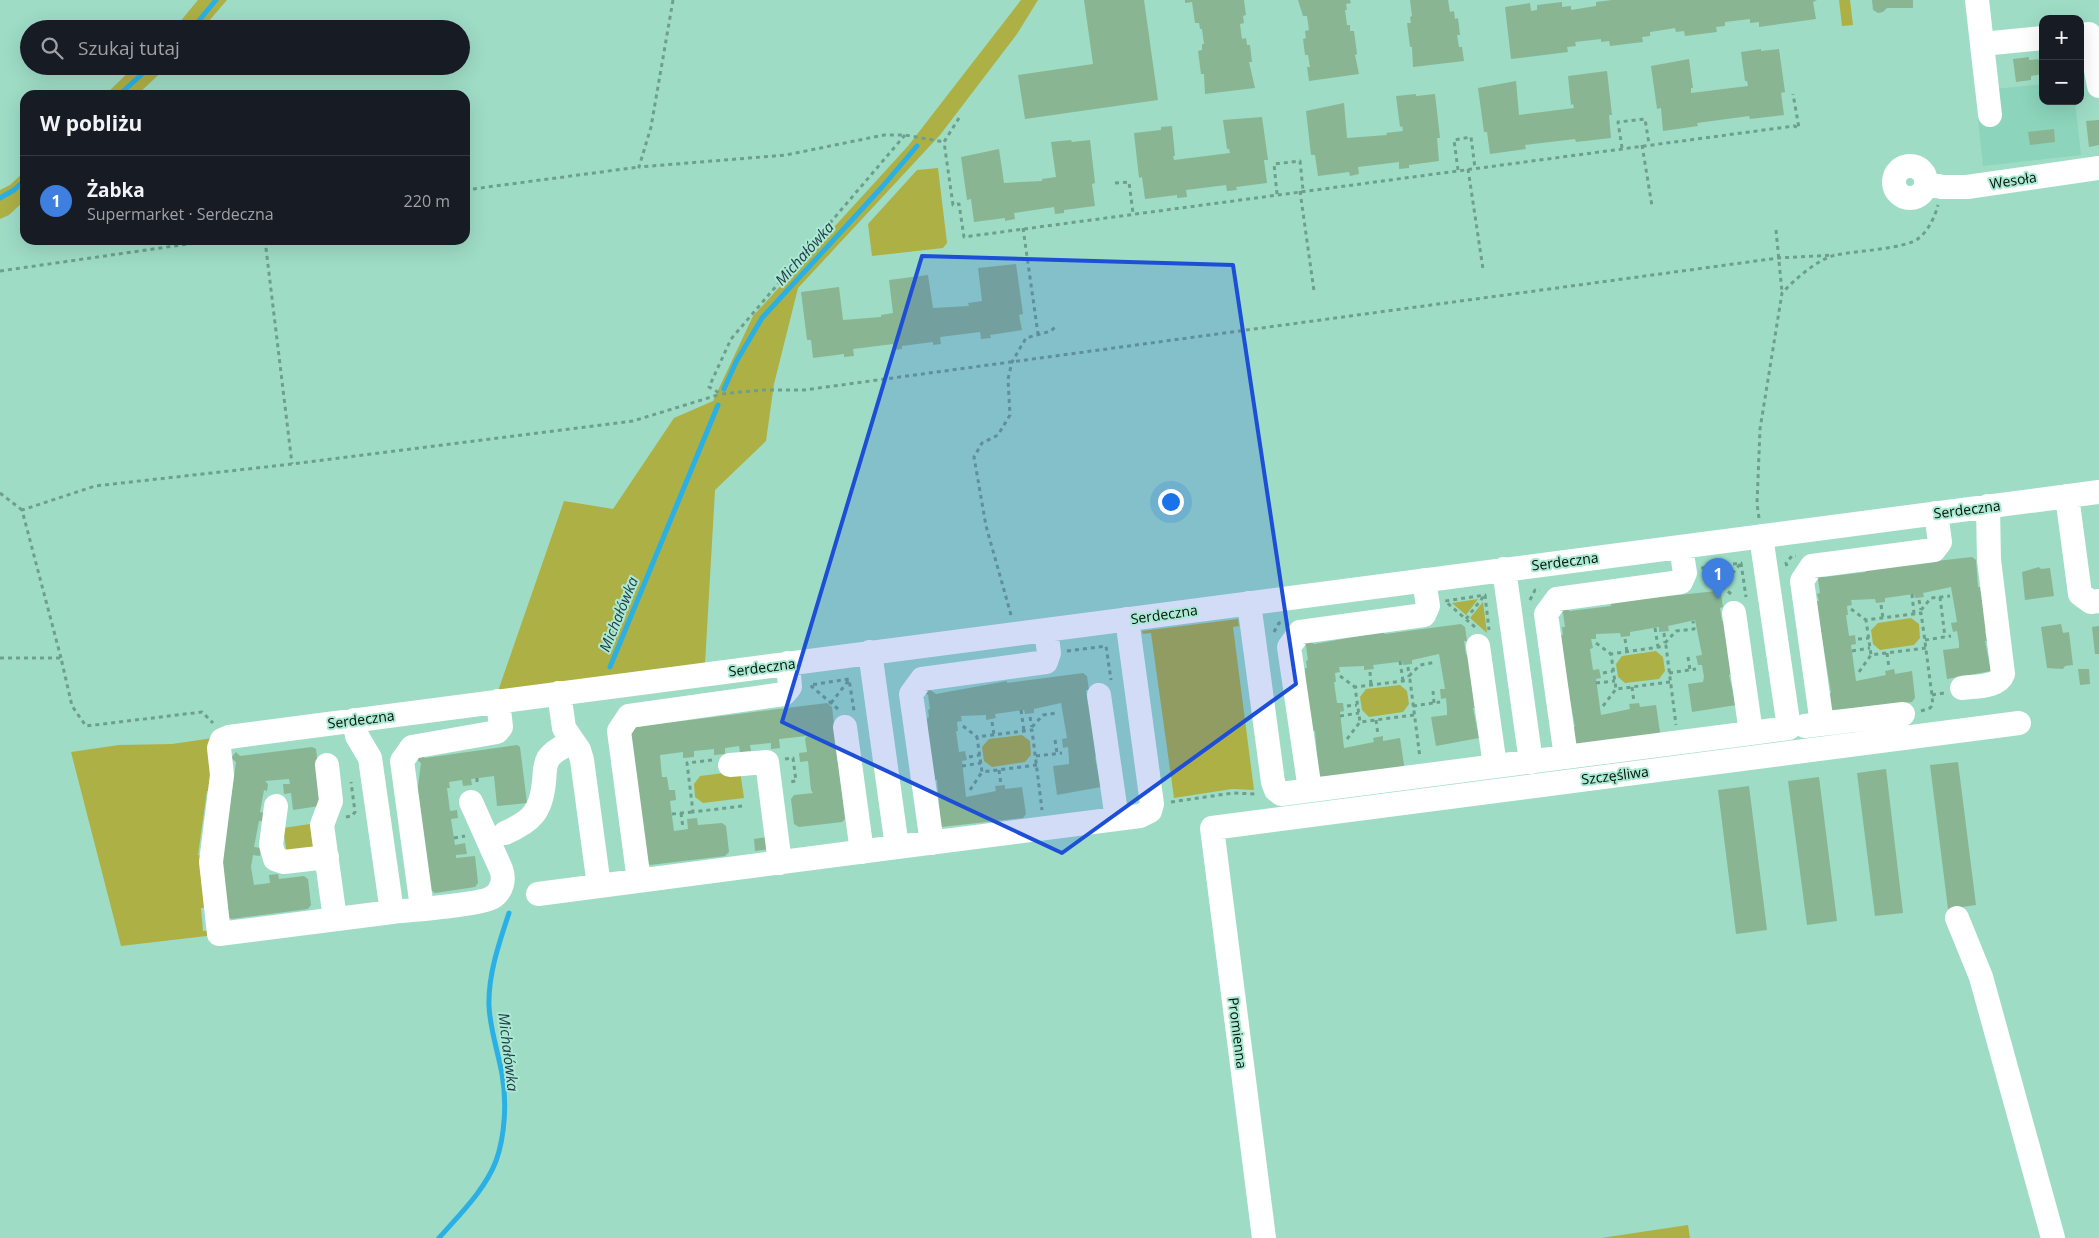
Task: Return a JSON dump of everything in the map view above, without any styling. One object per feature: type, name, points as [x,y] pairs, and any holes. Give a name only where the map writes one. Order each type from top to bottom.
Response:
[{"type":"street","points":[[1977,0],[1990,115]]},
{"type":"street","points":[[2084,35],[2089,34],[2099,86]]},
{"type":"street","points":[[1982,44],[2039,38]]},
{"type":"street","name":"Wesoła","points":[[1934,185],[1967,187],[2099,168]]},
{"type":"street","name":"Serdeczna","points":[[229,737],[1249,603],[1432,595],[1504,570],[2099,492]]},
{"type":"street","points":[[2068,496],[2080,594],[2091,602],[2099,601]]},
{"type":"street","points":[[1962,688],[1994,683],[2001,679],[2003,674],[1989,560],[1988,506]]},
{"type":"street","points":[[1822,724],[1802,581],[1812,566],[1934,550],[1940,542],[1936,513]]},
{"type":"street","points":[[1761,536],[1789,728]]},
{"type":"street","points":[[1566,757],[1546,614],[1557,599],[1678,583],[1693,569],[1680,546]]},
{"type":"street","points":[[1504,570],[1531,762]]},
{"type":"street","points":[[1310,790],[1289,647],[1300,632],[1421,616],[1427,611],[1432,595]]},
{"type":"street","points":[[1249,603],[1273,782],[1277,791],[1281,794],[1903,714]]},
{"type":"street","points":[[1734,613],[1751,733]]},
{"type":"street","points":[[538,894],[1145,814],[1150,811],[1152,804],[1127,619]]},
{"type":"street","points":[[932,843],[911,694],[922,679],[1039,664],[1047,660],[1049,653],[1046,630]]},
{"type":"street","points":[[1478,646],[1495,766]]},
{"type":"street","points":[[870,652],[897,847]]},
{"type":"street","points":[[639,881],[619,731],[629,716],[784,694],[790,687],[788,664]]},
{"type":"street","points":[[1105,689],[1116,819]]},
{"type":"street","points":[[559,693],[564,728],[582,760],[599,886]]},
{"type":"street","points":[[422,908],[402,761],[412,747],[498,732],[501,727],[498,701]]},
{"type":"street","points":[[354,720],[357,736],[370,758],[392,912]]},
{"type":"street","name":"Szczęśliwa","points":[[1212,828],[2018,723]]},
{"type":"street","points":[[844,727],[862,852]]},
{"type":"street","points":[[229,737],[222,740],[220,745],[222,775],[211,862],[219,934],[486,900],[499,890],[503,880],[502,869],[471,802]]},
{"type":"street","points":[[505,833],[521,826],[535,814],[542,799],[548,760],[556,751],[573,742]]},
{"type":"street","points":[[722,762],[767,762],[780,863]]},
{"type":"street","points":[[327,765],[331,801],[322,825],[336,920]]},
{"type":"street","points":[[276,806],[271,845],[275,859],[284,862],[326,857]]},
{"type":"street","name":"Promienna","points":[[1212,828],[1264,1238]]},
{"type":"street","points":[[1957,918],[1981,976],[2053,1238]]},
{"type":"path","points":[[639,168],[651,127],[673,0]]},
{"type":"path","points":[[959,118],[944,142],[953,205],[959,204],[964,236],[1648,144],[1794,126],[1799,128],[1793,94]]},
{"type":"path","points":[[1622,148],[1618,122],[1645,119],[1648,144]]},
{"type":"path","points":[[470,189],[639,168],[786,155],[884,135],[905,135],[944,142]]},
{"type":"path","points":[[721,394],[709,387],[732,339],[905,135]]},
{"type":"path","points":[[1458,170],[1454,140],[1471,137],[1475,168]]},
{"type":"path","points":[[1642,145],[1652,206]]},
{"type":"path","points":[[1277,194],[1274,164],[1300,161],[1314,291]]},
{"type":"path","points":[[1468,169],[1483,269]]},
{"type":"path","points":[[1115,183],[1128,182],[1133,213]]},
{"type":"path","points":[[22,510],[96,486],[292,464],[633,421],[721,394],[762,390],[804,390],[1778,258],[1861,253],[1919,239],[1935,217],[1934,185]]},
{"type":"path","points":[[1023,228],[1038,334]]},
{"type":"path","points":[[1761,536],[1757,504],[1760,429],[1782,292],[1776,230]]},
{"type":"path","points":[[0,271],[181,245]]},
{"type":"path","points":[[266,245],[292,464]]},
{"type":"path","points":[[1782,292],[1798,276],[1834,255]]},
{"type":"path","points":[[1016,634],[986,526],[974,457],[982,443],[998,435],[1010,415],[1008,378],[1012,362],[1026,338],[1051,331],[1056,326]]},
{"type":"path","points":[[0,493],[22,510],[72,706],[86,726],[202,712],[229,737]]},
{"type":"path","points":[[1788,572],[1786,563],[1792,556],[1802,555]]},
{"type":"path","points":[[1722,586],[1741,563]]},
{"type":"path","points":[[1531,606],[1529,597],[1535,590],[1545,589]]},
{"type":"path","points":[[1912,594],[1914,614]]},
{"type":"path","points":[[1466,619],[1485,595]]},
{"type":"path","points":[[1866,620],[1914,614],[1921,611],[1931,598],[1950,596]]},
{"type":"path","points":[[1940,597],[1945,636]]},
{"type":"path","points":[[1903,714],[1926,710],[1932,706],[1919,600]]},
{"type":"path","points":[[1881,605],[1883,618]]},
{"type":"path","points":[[1852,609],[1866,620],[1871,655],[1859,672]]},
{"type":"path","points":[[1274,638],[1273,630],[1279,622],[1288,621]]},
{"type":"path","points":[[1596,643],[1611,654],[1658,648],[1666,645],[1676,632],[1694,629],[1693,621]]},
{"type":"path","points":[[1655,628],[1658,648]]},
{"type":"path","points":[[1664,633],[1678,743]]},
{"type":"path","points":[[1925,640],[1951,636]]},
{"type":"path","points":[[1858,640],[1869,638]]},
{"type":"path","points":[[1626,639],[1627,652]]},
{"type":"path","points":[[1049,653],[1106,646],[1105,689]]},
{"type":"path","points":[[1852,651],[1870,648]]},
{"type":"path","points":[[1871,655],[1926,648]]},
{"type":"path","points":[[1887,653],[1890,668]]},
{"type":"path","points":[[1611,654],[1616,689]]},
{"type":"path","points":[[1688,657],[1690,670]]},
{"type":"path","points":[[0,658],[61,658]]},
{"type":"path","points":[[1400,661],[1402,681]]},
{"type":"path","points":[[1340,676],[1355,687],[1402,681],[1410,678],[1420,665],[1436,662]]},
{"type":"path","points":[[1408,666],[1422,776]]},
{"type":"path","points":[[1669,673],[1696,669]]},
{"type":"path","points":[[1603,673],[1613,671]]},
{"type":"path","points":[[1370,672],[1372,685]]},
{"type":"path","points":[[831,703],[850,679]]},
{"type":"path","points":[[1596,684],[1614,681]]},
{"type":"path","points":[[1603,706],[1616,689],[1670,682]]},
{"type":"path","points":[[1355,687],[1360,722]]},
{"type":"path","points":[[1632,687],[1634,702]]},
{"type":"path","points":[[1432,691],[1434,703]]},
{"type":"path","points":[[1413,706],[1440,702]]},
{"type":"path","points":[[1347,706],[1357,705]]},
{"type":"path","points":[[1021,710],[1024,731]]},
{"type":"path","points":[[977,737],[1024,731],[1032,728],[1043,715],[1057,713]]},
{"type":"path","points":[[1340,716],[1358,713]]},
{"type":"path","points":[[1348,739],[1360,722],[1414,715]]},
{"type":"path","points":[[1030,717],[1045,828]]},
{"type":"path","points":[[1376,720],[1378,735]]},
{"type":"path","points":[[992,722],[994,735]]},
{"type":"path","points":[[963,726],[977,737],[982,772],[970,790]]},
{"type":"path","points":[[1055,740],[1057,753]]},
{"type":"path","points":[[1036,756],[1062,753]]},
{"type":"path","points":[[969,757],[980,755]]},
{"type":"path","points":[[693,812],[687,763],[722,762]]},
{"type":"path","points":[[962,766],[981,763]]},
{"type":"path","points":[[982,772],[1037,765]]},
{"type":"path","points":[[999,770],[1001,785]]},
{"type":"path","points":[[1152,804],[1230,794],[1254,794],[1277,791]]},
{"type":"path","points":[[672,814],[742,806]]},
{"type":"path","points":[[681,813],[683,828]]},
{"type":"highlighted area","points":[[922,256],[1233,265],[1296,684],[1062,853],[782,722]]},
{"type":"shaded area","points":[[198,0],[227,0],[210,20],[181,20]]},
{"type":"shaded area","points":[[1021,0],[1038,0],[1017,34],[940,135],[798,288],[774,384],[766,441],[715,490],[705,664],[498,691],[564,501],[613,509],[674,418],[713,401],[753,316],[908,146]]},
{"type":"shaded area","points":[[1839,0],[1850,0],[1853,25],[1842,26]]},
{"type":"shaded area","points":[[126,75],[158,75],[142,90],[110,90]]},
{"type":"shaded area","points":[[2039,84],[2039,105],[2075,105],[2081,155],[1983,166],[1975,91]]},
{"type":"shaded area","points":[[938,168],[947,243],[943,248],[872,256],[868,224],[917,170]]},
{"type":"shaded area","points":[[20,176],[20,205],[9,215],[0,219],[0,190],[10,185]]},
{"type":"shaded area","points":[[1478,599],[1466,615],[1452,603]]},
{"type":"shaded area","points":[[1483,602],[1487,633],[1470,618]]},
{"type":"shaded area","points":[[1911,618],[1919,624],[1920,638],[1914,645],[1880,650],[1873,644],[1871,630],[1878,623]]},
{"type":"shaded area","points":[[1238,619],[1239,626],[1233,627],[1254,790],[1232,789],[1174,798],[1151,633],[1143,634],[1142,631]]},
{"type":"shaded area","points":[[1656,651],[1663,657],[1665,671],[1659,679],[1625,683],[1618,677],[1616,664],[1622,656]]},
{"type":"shaded area","points":[[1400,685],[1407,691],[1409,704],[1403,712],[1369,717],[1362,710],[1360,697],[1366,689]]},
{"type":"shaded area","points":[[1022,735],[1030,741],[1031,755],[1025,762],[992,767],[984,761],[982,747],[989,739]]},
{"type":"shaded area","points":[[213,738],[216,792],[207,791],[198,855],[205,857],[211,907],[201,908],[203,931],[214,930],[215,935],[121,946],[71,752],[119,745],[172,744]]},
{"type":"shaded area","points":[[740,771],[744,798],[703,803],[695,797],[694,784],[700,776]]},
{"type":"shaded area","points":[[310,824],[314,851],[287,854],[283,828]]},
{"type":"shaded area","points":[[1688,1225],[1690,1238],[1601,1238]]},
{"type":"building","points":[[1084,0],[1144,0],[1158,100],[1025,119],[1018,75],[1093,64]]},
{"type":"building","points":[[1185,0],[1244,0],[1246,15],[1243,16],[1244,23],[1240,24],[1242,39],[1246,38],[1247,45],[1250,45],[1252,62],[1249,62],[1255,88],[1205,94],[1204,74],[1201,74],[1198,51],[1202,50],[1202,44],[1204,44],[1202,29],[1200,29],[1199,23],[1195,23],[1192,2],[1185,3]]},
{"type":"building","points":[[1298,0],[1350,0],[1351,3],[1346,4],[1347,10],[1345,10],[1347,25],[1350,25],[1350,31],[1354,31],[1357,54],[1355,55],[1359,74],[1309,81],[1307,67],[1310,67],[1308,55],[1305,55],[1303,39],[1306,38],[1305,31],[1309,30],[1307,16],[1303,16]]},
{"type":"building","points":[[1410,0],[1448,0],[1450,12],[1454,11],[1455,19],[1458,18],[1460,35],[1457,35],[1459,47],[1462,47],[1464,61],[1413,67],[1412,47],[1410,47],[1407,23],[1411,23],[1410,17],[1412,16]]},
{"type":"building","points":[[1612,0],[1817,0],[1813,2],[1816,19],[1759,27],[1759,22],[1750,23],[1750,19],[1725,22],[1725,26],[1716,27],[1717,32],[1685,36],[1684,31],[1676,32],[1675,28],[1650,32],[1650,36],[1642,37],[1643,42],[1610,46],[1609,41],[1601,42],[1601,39],[1575,42],[1576,46],[1567,47],[1568,52],[1511,59],[1505,7],[1530,3],[1531,11],[1537,10],[1537,5],[1562,2],[1562,7],[1571,6],[1571,10],[1596,6],[1596,2]]},
{"type":"building","points":[[1872,0],[1913,0],[1913,8],[1887,8],[1883,12],[1878,13],[1873,10]]},
{"type":"building","points":[[1761,49],[1761,51],[1779,49],[1785,92],[1781,93],[1784,115],[1750,119],[1749,116],[1697,123],[1698,126],[1663,131],[1661,108],[1657,109],[1651,66],[1689,59],[1693,88],[1691,88],[1691,93],[1748,86],[1747,81],[1745,81],[1741,52]]},
{"type":"building","points":[[2029,57],[2029,60],[2039,59],[2039,75],[2031,76],[2031,80],[2016,82],[2013,59]]},
{"type":"building","points":[[1607,71],[1612,115],[1609,115],[1611,138],[1576,142],[1575,139],[1525,145],[1526,149],[1490,154],[1487,132],[1484,132],[1478,88],[1516,81],[1519,115],[1574,108],[1573,104],[1571,105],[1568,76]]},
{"type":"building","points":[[1416,94],[1416,96],[1435,94],[1440,138],[1437,138],[1439,161],[1409,165],[1409,168],[1399,169],[1399,162],[1358,167],[1359,174],[1350,176],[1349,172],[1318,176],[1315,155],[1311,155],[1306,111],[1344,103],[1347,138],[1387,135],[1386,133],[1403,131],[1402,126],[1400,127],[1396,96]]},
{"type":"building","points":[[1262,117],[1268,160],[1264,160],[1267,183],[1236,187],[1237,190],[1227,191],[1226,185],[1186,190],[1187,197],[1177,198],[1177,195],[1145,199],[1142,177],[1139,178],[1134,133],[1161,130],[1161,127],[1172,126],[1174,160],[1230,153],[1229,149],[1227,149],[1223,120]]},
{"type":"building","points":[[2099,120],[2099,145],[2089,147],[2086,121]]},
{"type":"building","points":[[2054,129],[2055,142],[2030,145],[2028,132]]},
{"type":"building","points":[[1071,140],[1072,142],[1090,140],[1095,183],[1092,184],[1095,206],[1064,210],[1064,213],[1055,214],[1054,207],[1014,213],[1015,219],[1005,221],[1005,218],[974,222],[971,199],[967,200],[961,157],[999,149],[1004,183],[1042,181],[1042,179],[1056,177],[1051,142]]},
{"type":"building","points":[[1016,264],[1023,314],[1019,315],[1022,330],[990,335],[991,338],[981,339],[980,332],[940,337],[941,344],[933,345],[933,342],[902,346],[902,349],[894,350],[893,344],[853,349],[854,356],[844,357],[844,354],[813,358],[811,340],[807,340],[801,292],[839,287],[843,320],[881,317],[881,315],[893,313],[889,280],[928,275],[933,308],[969,306],[968,303],[982,301],[978,268]]},
{"type":"building","points":[[1972,557],[1976,560],[1978,587],[1980,587],[1988,631],[1985,631],[1987,641],[1985,641],[1991,671],[1947,679],[1943,650],[1959,648],[1957,631],[1953,632],[1951,623],[1957,622],[1951,587],[1923,593],[1924,597],[1915,598],[1914,594],[1885,598],[1885,602],[1876,603],[1875,599],[1851,600],[1852,605],[1847,606],[1848,615],[1846,615],[1849,636],[1855,635],[1856,644],[1851,645],[1856,681],[1886,675],[1885,671],[1894,669],[1895,674],[1912,671],[1915,698],[1912,702],[1831,710],[1829,694],[1831,693],[1816,601],[1819,601],[1817,594],[1820,593],[1818,579],[1815,577],[1819,573],[1825,577],[1866,572],[1866,569]]},
{"type":"building","points":[[2039,567],[2041,569],[2050,568],[2054,596],[2025,600],[2022,572]]},
{"type":"building","points":[[1717,591],[1721,594],[1723,607],[1720,608],[1722,621],[1724,621],[1731,674],[1729,675],[1736,705],[1692,712],[1688,684],[1703,682],[1704,677],[1702,665],[1698,665],[1696,656],[1702,655],[1695,620],[1668,626],[1669,631],[1659,632],[1659,627],[1630,632],[1630,636],[1621,637],[1620,633],[1596,634],[1596,639],[1591,639],[1593,648],[1590,649],[1593,670],[1599,669],[1601,678],[1596,679],[1601,715],[1630,709],[1629,704],[1639,703],[1640,707],[1656,705],[1660,732],[1657,735],[1575,745],[1572,727],[1575,727],[1563,660],[1561,635],[1563,635],[1562,627],[1565,627],[1563,613],[1560,611],[1563,606],[1570,611],[1611,606],[1611,602]]},
{"type":"building","points":[[1461,624],[1465,627],[1467,641],[1464,641],[1466,655],[1468,654],[1475,708],[1473,708],[1479,738],[1436,746],[1431,717],[1447,715],[1446,698],[1441,699],[1440,689],[1445,689],[1439,654],[1412,660],[1412,664],[1403,665],[1402,661],[1373,665],[1374,669],[1364,670],[1364,666],[1339,667],[1340,672],[1335,673],[1336,682],[1334,682],[1337,703],[1343,703],[1344,711],[1340,712],[1344,748],[1374,742],[1373,738],[1383,736],[1383,741],[1400,738],[1404,765],[1401,769],[1319,777],[1315,731],[1313,731],[1306,694],[1305,668],[1307,668],[1306,661],[1308,660],[1304,644],[1307,639],[1314,644],[1383,632],[1385,634]]},
{"type":"building","points":[[2061,624],[2063,633],[2069,632],[2073,665],[2065,666],[2063,669],[2047,668],[2041,627]]},
{"type":"building","points":[[2099,626],[2099,654],[2095,654],[2092,627]]},
{"type":"building","points":[[2078,669],[2089,669],[2090,684],[2080,685]]},
{"type":"building","points":[[1083,673],[1087,676],[1089,690],[1086,690],[1088,704],[1090,703],[1097,757],[1095,757],[1101,787],[1057,795],[1053,766],[1069,764],[1068,747],[1063,748],[1062,739],[1067,738],[1061,703],[1034,709],[1034,713],[1025,714],[1024,710],[995,714],[996,718],[986,720],[986,715],[961,716],[962,721],[957,722],[958,731],[956,731],[959,752],[965,751],[967,760],[962,761],[966,797],[996,791],[995,786],[1005,785],[1005,789],[1022,787],[1026,814],[1023,818],[941,827],[937,780],[935,780],[928,743],[927,718],[929,717],[928,710],[930,709],[928,695],[925,693],[929,689],[936,694],[1007,681],[1007,683]]},
{"type":"building","points":[[827,703],[832,707],[845,819],[842,822],[799,827],[794,824],[791,799],[794,795],[813,793],[811,790],[808,761],[800,762],[799,753],[807,752],[805,739],[807,736],[779,739],[780,748],[771,749],[771,743],[750,745],[751,751],[740,752],[739,746],[725,748],[725,754],[714,755],[714,749],[694,751],[694,757],[683,758],[683,752],[660,755],[662,777],[667,777],[669,790],[675,790],[676,800],[670,801],[674,831],[688,829],[687,819],[697,818],[698,825],[722,823],[726,826],[729,852],[725,856],[650,865],[646,862],[630,733],[634,727]]},
{"type":"building","points":[[517,745],[520,747],[527,803],[497,806],[494,776],[471,779],[472,785],[463,786],[462,780],[449,782],[450,788],[447,788],[450,811],[457,810],[458,818],[451,819],[455,845],[465,843],[467,854],[456,855],[456,858],[475,856],[478,883],[475,887],[435,893],[431,890],[417,794],[421,763],[416,759],[421,754],[425,758]]},
{"type":"building","points":[[312,747],[316,749],[322,802],[319,806],[293,810],[291,793],[284,794],[283,784],[290,784],[289,779],[265,781],[268,784],[267,791],[264,790],[260,812],[265,813],[264,821],[259,821],[254,847],[261,848],[260,856],[253,855],[251,867],[254,885],[270,883],[269,875],[278,874],[279,879],[304,876],[308,879],[311,905],[308,909],[231,919],[227,915],[222,863],[236,762],[231,758],[236,752],[240,756]]},
{"type":"building","points":[[1958,762],[1976,905],[1948,909],[1930,765]]},
{"type":"building","points":[[1886,769],[1903,913],[1875,916],[1857,773]]},
{"type":"building","points":[[1819,777],[1837,921],[1807,925],[1788,781]]},
{"type":"building","points":[[1749,786],[1767,930],[1736,934],[1718,790]]},
{"type":"building","points":[[768,837],[769,849],[755,851],[754,839]]},
{"type":"waterway","points":[[199,20],[216,0]]},
{"type":"waterway","points":[[125,90],[141,75]]},
{"type":"waterway","name":"Michałówka","points":[[724,389],[736,362],[762,318],[883,186],[917,146]]},
{"type":"waterway","points":[[0,198],[20,185]]},
{"type":"waterway","name":"Michałówka","points":[[610,667],[718,405]]},
{"type":"waterway","name":"Michałówka","points":[[439,1238],[471,1202],[485,1182],[499,1151],[504,1118],[504,1084],[491,1023],[489,994],[495,959],[509,913]]},
{"type":"place","name":"Żabka","points":[[1718,599]]}]
